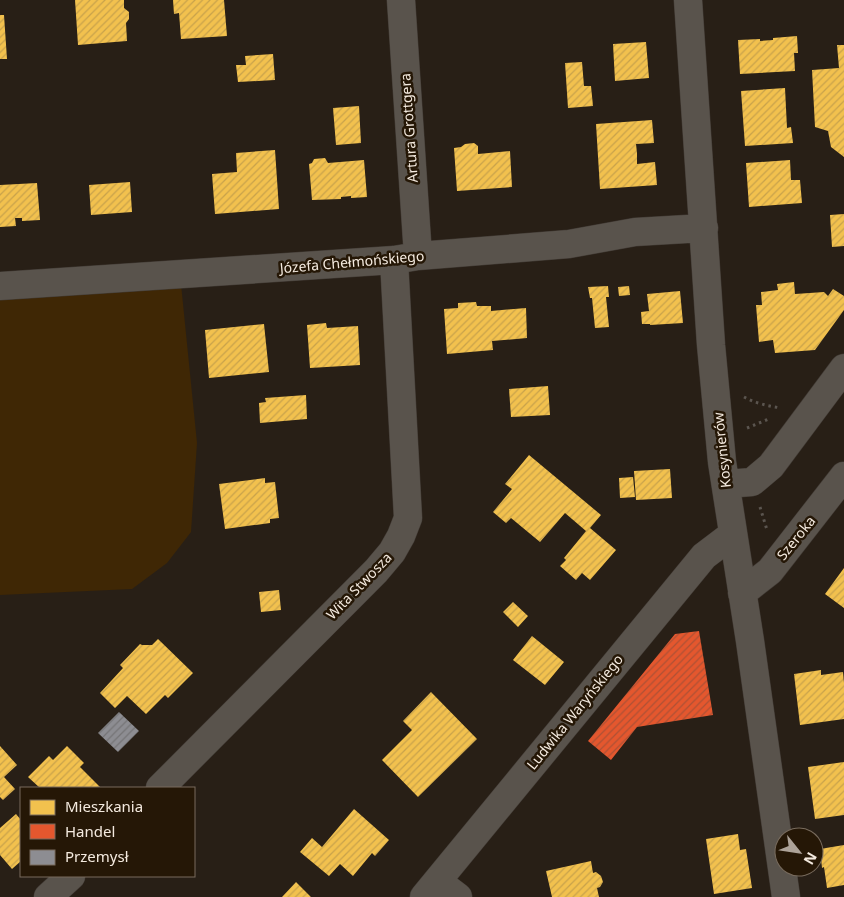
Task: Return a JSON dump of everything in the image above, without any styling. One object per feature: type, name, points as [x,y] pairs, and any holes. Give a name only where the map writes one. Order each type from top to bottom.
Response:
[{"type":"street","name":"Artura Grottgera","points":[[401,0],[406,258]]},
{"type":"street","name":"Kosynierów","points":[[688,0],[711,345],[726,484],[786,897]]},
{"type":"street","name":"Józefa Chełmońskiego","points":[[0,286],[406,258],[569,244],[635,232],[704,228]]},
{"type":"street","name":"Wita Stwosza","points":[[161,787],[376,570],[392,552],[401,536],[408,518],[406,258]]},
{"type":"street","points":[[726,484],[752,482],[770,466],[844,368]]},
{"type":"street","name":"Szeroka","points":[[742,593],[770,571],[844,476]]},
{"type":"street","name":"Ludwika Waryńskiego","points":[[440,892],[704,556],[733,534]]},
{"type":"street","points":[[48,897],[70,877]]},
{"type":"path","points":[[743,396],[752,401],[784,409]]},
{"type":"shaded area","points":[[181,284],[197,443],[191,532],[167,563],[132,589],[0,595],[0,296]]},
{"type":"building: Mieszkania","points":[[75,0],[124,0],[124,8],[129,12],[129,19],[126,23],[127,41],[78,45]]},
{"type":"building: Mieszkania","points":[[173,0],[224,0],[227,36],[181,39],[179,13],[174,14]]},
{"type":"building: Mieszkania","points":[[0,15],[4,15],[7,59],[0,59]]},
{"type":"building: Mieszkania","points":[[797,36],[798,53],[794,53],[795,71],[740,74],[738,40],[760,39],[760,41]]},
{"type":"building: Mieszkania","points":[[646,42],[649,78],[615,81],[613,44]]},
{"type":"building: Mieszkania","points":[[837,45],[844,45],[844,157],[831,147],[828,131],[815,127],[812,70],[839,68]]},
{"type":"building: Mieszkania","points":[[273,54],[275,80],[238,82],[236,65],[246,65],[245,56]]},
{"type":"building: Mieszkania","points":[[582,62],[584,86],[591,86],[593,106],[568,108],[565,63]]},
{"type":"building: Mieszkania","points":[[785,88],[787,128],[791,127],[793,143],[745,146],[741,91]]},
{"type":"building: Mieszkania","points":[[359,106],[361,143],[336,145],[333,108]]},
{"type":"building: Mieszkania","points":[[652,120],[654,143],[636,144],[637,164],[655,162],[657,185],[600,189],[596,124]]},
{"type":"building: Mieszkania","points":[[474,143],[478,146],[478,154],[510,151],[512,187],[457,191],[454,148]]},
{"type":"building: Mieszkania","points":[[275,150],[279,209],[215,214],[212,174],[237,172],[236,153]]},
{"type":"building: Mieszkania","points":[[325,158],[328,163],[364,160],[367,197],[351,198],[351,196],[341,197],[341,199],[312,200],[309,164],[314,159]]},
{"type":"building: Mieszkania","points":[[790,160],[791,180],[800,180],[802,203],[749,207],[746,163]]},
{"type":"building: Mieszkania","points":[[130,182],[132,212],[91,215],[89,185]]},
{"type":"building: Mieszkania","points":[[37,183],[40,220],[22,221],[22,218],[15,218],[16,226],[0,227],[0,185]]},
{"type":"building: Mieszkania","points":[[844,214],[844,246],[832,247],[830,215]]},
{"type":"building: Mieszkania","points":[[794,282],[795,294],[824,292],[828,296],[833,289],[844,296],[844,310],[815,350],[775,353],[773,340],[759,342],[756,305],[762,305],[761,292],[778,290],[777,284]]},
{"type":"building: Mieszkania","points":[[608,286],[609,297],[606,297],[609,327],[595,328],[592,298],[590,298],[588,287]]},
{"type":"building: Mieszkania","points":[[629,286],[630,295],[619,296],[618,287]]},
{"type":"building: Mieszkania","points":[[680,291],[683,323],[642,324],[641,312],[649,311],[647,294]]},
{"type":"building: Mieszkania","points":[[476,302],[477,306],[491,306],[491,311],[526,308],[527,338],[492,341],[493,350],[447,354],[444,309],[458,308],[458,303]]},
{"type":"building: Mieszkania","points":[[326,323],[327,328],[358,326],[360,365],[310,368],[307,325]]},
{"type":"building: Mieszkania","points":[[264,324],[269,372],[209,378],[205,330]]},
{"type":"building: Mieszkania","points":[[548,386],[550,415],[511,417],[509,389]]},
{"type":"building: Mieszkania","points":[[306,395],[307,419],[260,423],[259,403],[266,402],[265,398]]},
{"type":"building: Mieszkania","points":[[529,455],[601,515],[590,528],[616,550],[590,580],[582,573],[576,580],[560,566],[566,560],[564,558],[586,531],[565,513],[540,542],[511,518],[506,523],[493,512],[512,489],[505,484]]},
{"type":"building: Mieszkania","points":[[670,469],[672,498],[636,500],[634,471]]},
{"type":"building: Mieszkania","points":[[633,477],[635,497],[620,498],[619,478]]},
{"type":"building: Mieszkania","points":[[265,478],[265,483],[275,482],[279,518],[270,519],[270,523],[225,529],[219,484]]},
{"type":"building: Mieszkania","points":[[844,568],[844,608],[825,594]]},
{"type":"building: Mieszkania","points":[[279,590],[281,610],[261,612],[259,592]]},
{"type":"building: Mieszkania","points":[[513,602],[528,616],[518,627],[503,612]]},
{"type":"building: Mieszkania","points":[[532,636],[564,662],[545,685],[513,660]]},
{"type":"building: Mieszkania","points":[[158,639],[193,673],[168,698],[165,695],[146,714],[127,696],[115,708],[100,693],[123,668],[120,665],[140,644],[152,645]]},
{"type":"building: Mieszkania","points":[[821,670],[821,675],[843,672],[844,719],[800,725],[794,674]]},
{"type":"building: Mieszkania","points":[[431,692],[477,739],[418,797],[382,760],[412,730],[403,721]]},
{"type":"building: Mieszkania","points":[[0,746],[17,765],[4,777],[15,789],[3,800],[0,797]]},
{"type":"building: Mieszkania","points":[[67,746],[84,763],[80,767],[100,787],[39,787],[28,777],[49,756],[53,760]]},
{"type":"building: Mieszkania","points":[[844,762],[844,815],[815,819],[808,767]]},
{"type":"building: Mieszkania","points":[[354,809],[389,840],[375,856],[372,853],[353,876],[340,864],[329,876],[300,852],[312,838],[322,847]]},
{"type":"building: Mieszkania","points":[[16,814],[20,819],[20,862],[12,869],[0,855],[0,828]]},
{"type":"building: Mieszkania","points":[[738,834],[740,850],[746,849],[752,888],[714,894],[706,839]]},
{"type":"building: Mieszkania","points":[[844,845],[844,885],[827,888],[824,848]]},
{"type":"building: Mieszkania","points":[[591,861],[593,873],[596,872],[601,876],[603,882],[597,888],[599,897],[552,897],[546,871]]},
{"type":"building: Mieszkania","points":[[296,882],[311,897],[282,897]]},
{"type":"building: Handel","points":[[699,631],[713,715],[637,727],[611,760],[588,741],[675,634]]},
{"type":"building: Przemysł","points":[[119,712],[139,731],[118,752],[98,733]]}]
